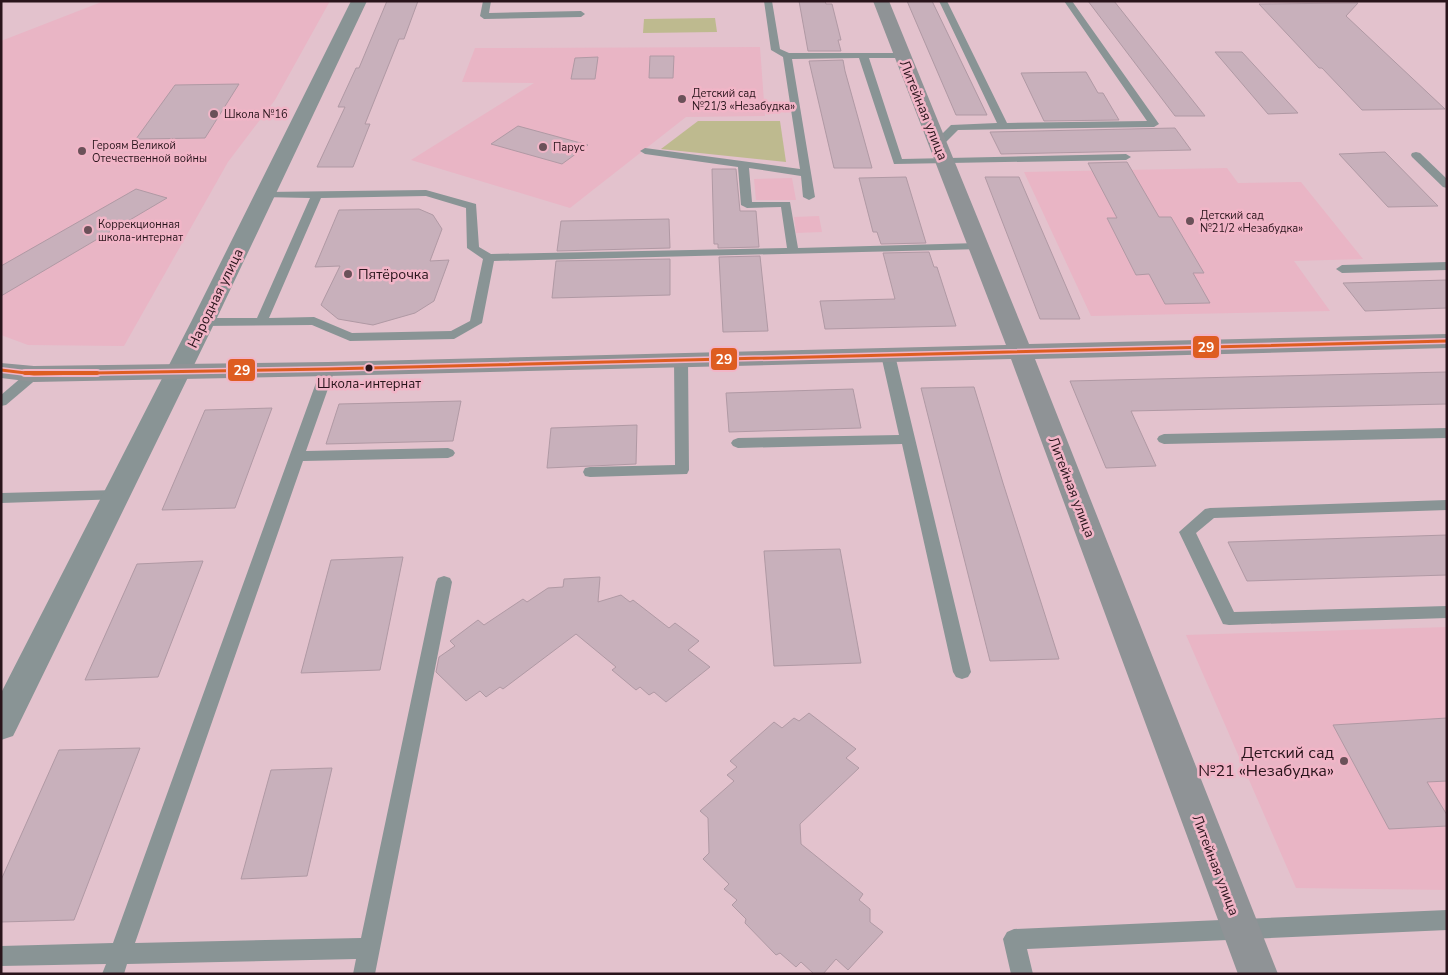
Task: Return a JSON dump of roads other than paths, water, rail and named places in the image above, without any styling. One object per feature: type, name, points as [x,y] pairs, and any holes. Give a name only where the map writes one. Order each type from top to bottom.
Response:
[{"type":"street","name":"Народная улица","points":[[1,726],[179,372],[359,1]]},
{"type":"street","name":"Литейная улица","points":[[881,1],[1020,351],[1258,974]]},
{"type":"street","points":[[1,370],[34,374],[328,370],[1447,341]]},
{"type":"lane","points":[[487,1],[484,16],[581,14]]},
{"type":"lane","points":[[768,1],[776,50],[787,56],[903,55]]},
{"type":"lane","points":[[943,1],[1004,126]]},
{"type":"lane","points":[[941,152],[955,127],[1154,124],[1068,1]]},
{"type":"lane","points":[[863,55],[898,162],[941,152],[1126,157]]},
{"type":"lane","points":[[787,56],[809,197]]},
{"type":"lane","points":[[644,151],[806,173]]},
{"type":"lane","points":[[1416,155],[1447,185]]},
{"type":"lane","points":[[743,165],[747,205],[786,204],[793,251]]},
{"type":"lane","points":[[260,322],[317,194]]},
{"type":"lane","points":[[265,195],[426,194],[472,206],[473,248],[489,258],[978,247]]},
{"type":"lane","points":[[203,322],[314,321],[350,337],[454,335],[476,323],[489,258]]},
{"type":"lane","points":[[1342,269],[1447,266]]},
{"type":"lane","points":[[888,355],[962,672]]},
{"type":"lane","points":[[590,472],[682,470],[681,360]]},
{"type":"lane","points":[[117,964],[328,370]]},
{"type":"lane","points":[[1,402],[34,374]]},
{"type":"lane","points":[[1164,439],[1447,433]]},
{"type":"lane","points":[[738,444],[907,439]]},
{"type":"lane","points":[[297,456],[448,453]]},
{"type":"lane","points":[[1,498],[117,496]]},
{"type":"lane","points":[[1447,505],[1210,513],[1187,532],[1229,619],[1447,612]]},
{"type":"lane","points":[[364,974],[444,582]]},
{"type":"lane","points":[[1022,974],[1014,940],[1447,920]]},
{"type":"lane","points":[[1,956],[117,964],[369,948]]},
{"type":"place","name":"Детский сад №21/3 «Незабудка»","points":[[682,99]]},
{"type":"place","name":"Школа №16","points":[[214,114]]},
{"type":"place","name":"Парус","points":[[543,147]]},
{"type":"place","name":"Героям Великой Отечественной войны","points":[[82,151]]},
{"type":"place","name":"Детский сад №21/2 «Незабудка»","points":[[1190,221]]},
{"type":"place","name":"Коррекционная школа-интернат","points":[[88,230]]},
{"type":"place","name":"Пятёрочка","points":[[348,274]]},
{"type":"place","name":"Школа-интернат","points":[[369,368]]},
{"type":"place","name":"Детский сад №21 «Незабудка»","points":[[1344,761]]}]
